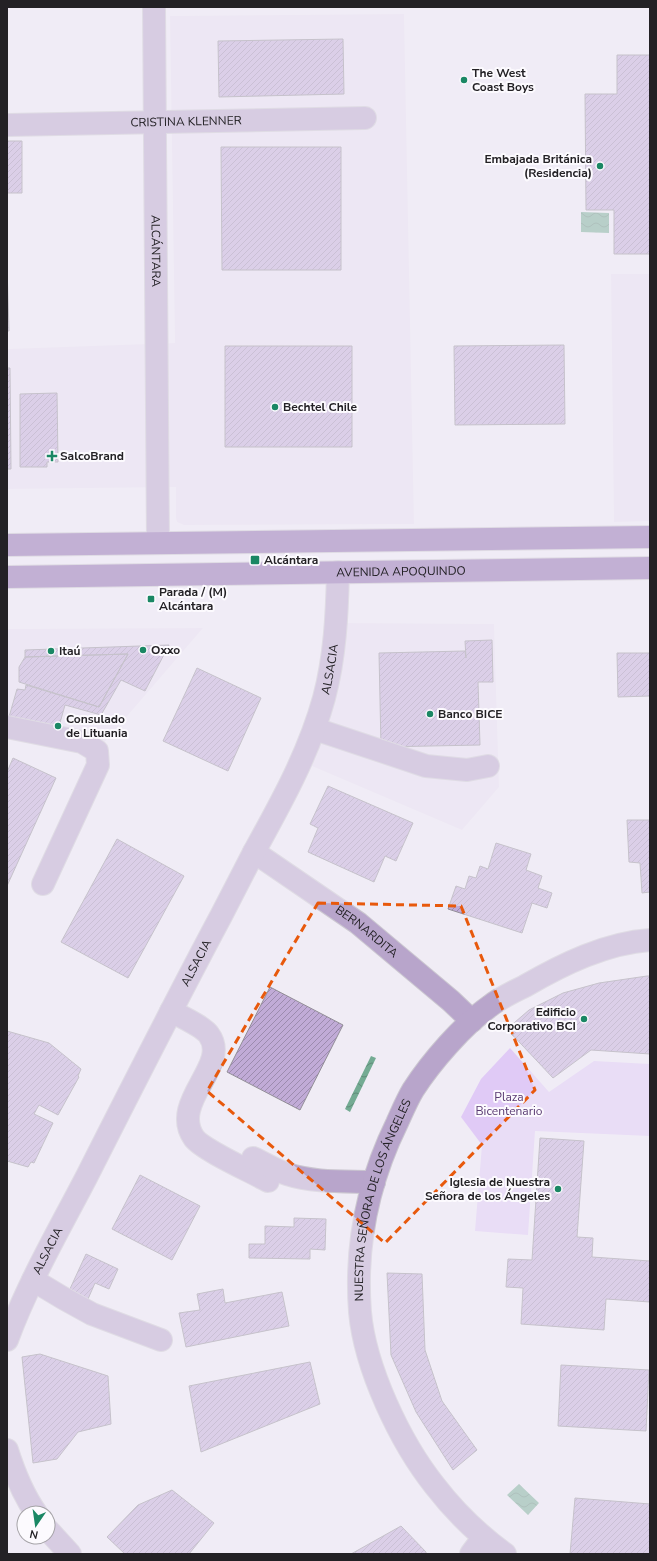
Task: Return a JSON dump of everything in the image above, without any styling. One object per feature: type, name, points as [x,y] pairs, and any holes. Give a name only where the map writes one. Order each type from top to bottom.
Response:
[{"type":"main road","points":[[7,545],[650,537]]},
{"type":"main road","name":"AVENIDA APOQUINDO","points":[[7,577],[650,568]]},
{"type":"street","name":"ALCÁNTARA","points":[[154,7],[158,543]]},
{"type":"street","name":"CRISTINA KLENNER","points":[[7,125],[365,118]]},
{"type":"street","name":"ALSACIA","points":[[7,1340],[33,1280],[171,1010],[254,852],[274,819],[315,729],[324,698],[333,654],[337,614],[338,572]]},
{"type":"street","points":[[7,727],[82,742],[97,751],[98,765],[42,884]]},
{"type":"street","points":[[315,729],[426,766],[467,770],[488,766]]},
{"type":"street","name":"BERNARDITA","points":[[254,852],[358,923],[451,1001],[472,1021]]},
{"type":"street","name":"NUESTRA SEÑORA DE LOS ÁNGELES","points":[[505,1554],[477,1546],[420,1463],[394,1420],[382,1394],[365,1340],[360,1313],[362,1228],[374,1182],[389,1138],[413,1090],[433,1063],[472,1021],[490,1005],[539,977],[596,951],[617,945],[650,940]]},
{"type":"street","points":[[171,1010],[205,1031],[210,1036],[214,1048],[211,1060],[189,1107],[188,1124],[192,1135],[200,1145],[268,1181]]},
{"type":"street","points":[[215,1139],[277,1170],[293,1175],[331,1180],[374,1182]]},
{"type":"street","points":[[33,1280],[92,1314],[161,1340]]},
{"type":"street","points":[[7,1450],[15,1474],[30,1505]]},
{"type":"street","points":[[56,1539],[70,1554]]},
{"type":"highlighted area","points":[[318,903],[461,906],[535,1090],[385,1243],[207,1091]]},
{"type":"shaded area","points":[[404,14],[414,524],[184,525],[177,522],[176,518],[176,487],[7,489],[7,349],[175,343],[170,16]]},
{"type":"shaded area","points":[[611,274],[650,274],[650,521],[614,522]]},
{"type":"shaded area","points":[[342,623],[494,624],[499,787],[462,830],[312,766],[332,700]]},
{"type":"shaded area","points":[[203,628],[97,751],[7,726],[7,629]]},
{"type":"green space","name":"Plaza Bicentenario","points":[[510,1048],[549,1092],[594,1061],[650,1064],[650,1136],[535,1131],[528,1235],[475,1231],[482,1145],[461,1117],[481,1079]]},
{"type":"water","points":[[581,212],[609,213],[609,233],[581,232]]},
{"type":"water","points":[[371,1056],[376,1058],[350,1112],[345,1109]]},
{"type":"water","points":[[519,1484],[539,1503],[528,1515],[507,1495]]},
{"type":"building","points":[[343,39],[344,94],[219,97],[218,41]]},
{"type":"building","points":[[617,55],[650,55],[650,254],[614,254],[614,210],[586,210],[585,94],[617,94]]},
{"type":"building","points":[[7,141],[22,141],[22,193],[7,193]]},
{"type":"building","points":[[221,147],[341,147],[341,270],[222,270]]},
{"type":"building","points":[[7,266],[9,331],[7,331]]},
{"type":"building","points":[[564,345],[565,424],[455,425],[454,346]]},
{"type":"building","points":[[225,346],[352,346],[352,447],[225,447]]},
{"type":"building","points":[[7,368],[10,368],[11,469],[7,469]]},
{"type":"building","points":[[57,393],[58,462],[47,462],[47,467],[20,467],[20,394]]},
{"type":"building","name":"Banco BICE","points":[[492,640],[493,682],[478,682],[480,745],[381,747],[379,653],[465,651],[466,658],[465,641]]},
{"type":"building","points":[[169,645],[145,691],[121,680],[101,715],[65,705],[58,730],[9,717],[17,689],[25,690],[26,685],[99,707],[128,654],[25,657],[25,650]]},
{"type":"building","points":[[617,653],[650,653],[650,696],[618,697]]},
{"type":"building","points":[[128,654],[99,707],[19,682],[19,667],[25,657]]},
{"type":"building","points":[[197,668],[261,698],[228,771],[163,741]]},
{"type":"building","points":[[13,758],[56,778],[7,886],[7,772]]},
{"type":"building","points":[[328,786],[413,823],[396,861],[385,856],[374,882],[308,852],[318,828],[310,824]]},
{"type":"building","points":[[627,820],[650,820],[650,892],[642,893],[640,863],[629,862]]},
{"type":"building","points":[[117,839],[184,876],[128,978],[61,942]]},
{"type":"building","points":[[496,843],[531,854],[526,870],[542,876],[538,888],[552,893],[547,908],[532,903],[522,933],[448,909],[456,886],[465,889],[469,876],[476,878],[480,866],[488,869]]},
{"type":"building","name":"Edificio Corporativo BCI","points":[[650,976],[650,1054],[591,1050],[553,1078],[507,1029],[529,1010],[563,993],[599,983]]},
{"type":"building","points":[[270,987],[343,1025],[300,1110],[227,1072]]},
{"type":"building","points":[[7,1031],[49,1043],[81,1069],[78,1076],[79,1077],[58,1115],[39,1105],[34,1114],[53,1123],[34,1163],[31,1162],[28,1167],[7,1161]]},
{"type":"building","name":"Iglesia de Nuestra Señora de los Ángeles","points":[[540,1138],[584,1141],[577,1237],[593,1238],[592,1257],[650,1261],[650,1302],[606,1299],[604,1330],[521,1324],[523,1288],[506,1287],[508,1259],[532,1260]]},
{"type":"building","points":[[140,1175],[200,1206],[172,1260],[112,1229]]},
{"type":"building","points":[[294,1218],[326,1219],[325,1250],[310,1249],[310,1259],[249,1258],[249,1244],[265,1244],[265,1226],[294,1227]]},
{"type":"building","points":[[86,1254],[118,1269],[109,1289],[95,1283],[88,1299],[69,1291]]},
{"type":"building","points":[[387,1273],[422,1274],[425,1350],[442,1401],[477,1450],[453,1470],[416,1412],[391,1355]]},
{"type":"building","points":[[223,1289],[225,1303],[282,1292],[289,1326],[186,1347],[179,1313],[200,1310],[197,1294]]},
{"type":"building","points":[[40,1354],[108,1376],[111,1424],[78,1432],[57,1459],[33,1463],[22,1357]]},
{"type":"building","points":[[310,1362],[320,1404],[201,1452],[189,1386]]},
{"type":"building","points":[[561,1365],[649,1370],[646,1431],[558,1426]]},
{"type":"building","points":[[172,1490],[214,1523],[189,1554],[125,1554],[107,1537],[138,1505]]},
{"type":"building","points":[[575,1498],[650,1504],[650,1554],[570,1554]]},
{"type":"building","points":[[401,1526],[426,1552],[426,1554],[351,1554]]},
{"type":"place","name":"The West Coast Boys","points":[[464,80]]},
{"type":"place","name":"Embajada Británica (Residencia)","points":[[600,166]]},
{"type":"place","name":"Bechtel Chile","points":[[275,407]]},
{"type":"place","name":"SalcoBrand","points":[[52,456]]},
{"type":"place","name":"Alcántara","points":[[255,560]]},
{"type":"place","name":"Parada / (M) Alcántara","points":[[151,599]]},
{"type":"place","name":"Oxxo","points":[[143,650]]},
{"type":"place","name":"Itaú","points":[[51,651]]},
{"type":"place","name":"Banco BICE","points":[[430,714]]},
{"type":"place","name":"Consulado de Lituania","points":[[58,726]]},
{"type":"place","name":"Edificio Corporativo BCI","points":[[584,1019]]},
{"type":"place","name":"Iglesia de Nuestra Señora de los Ángeles","points":[[558,1189]]}]
